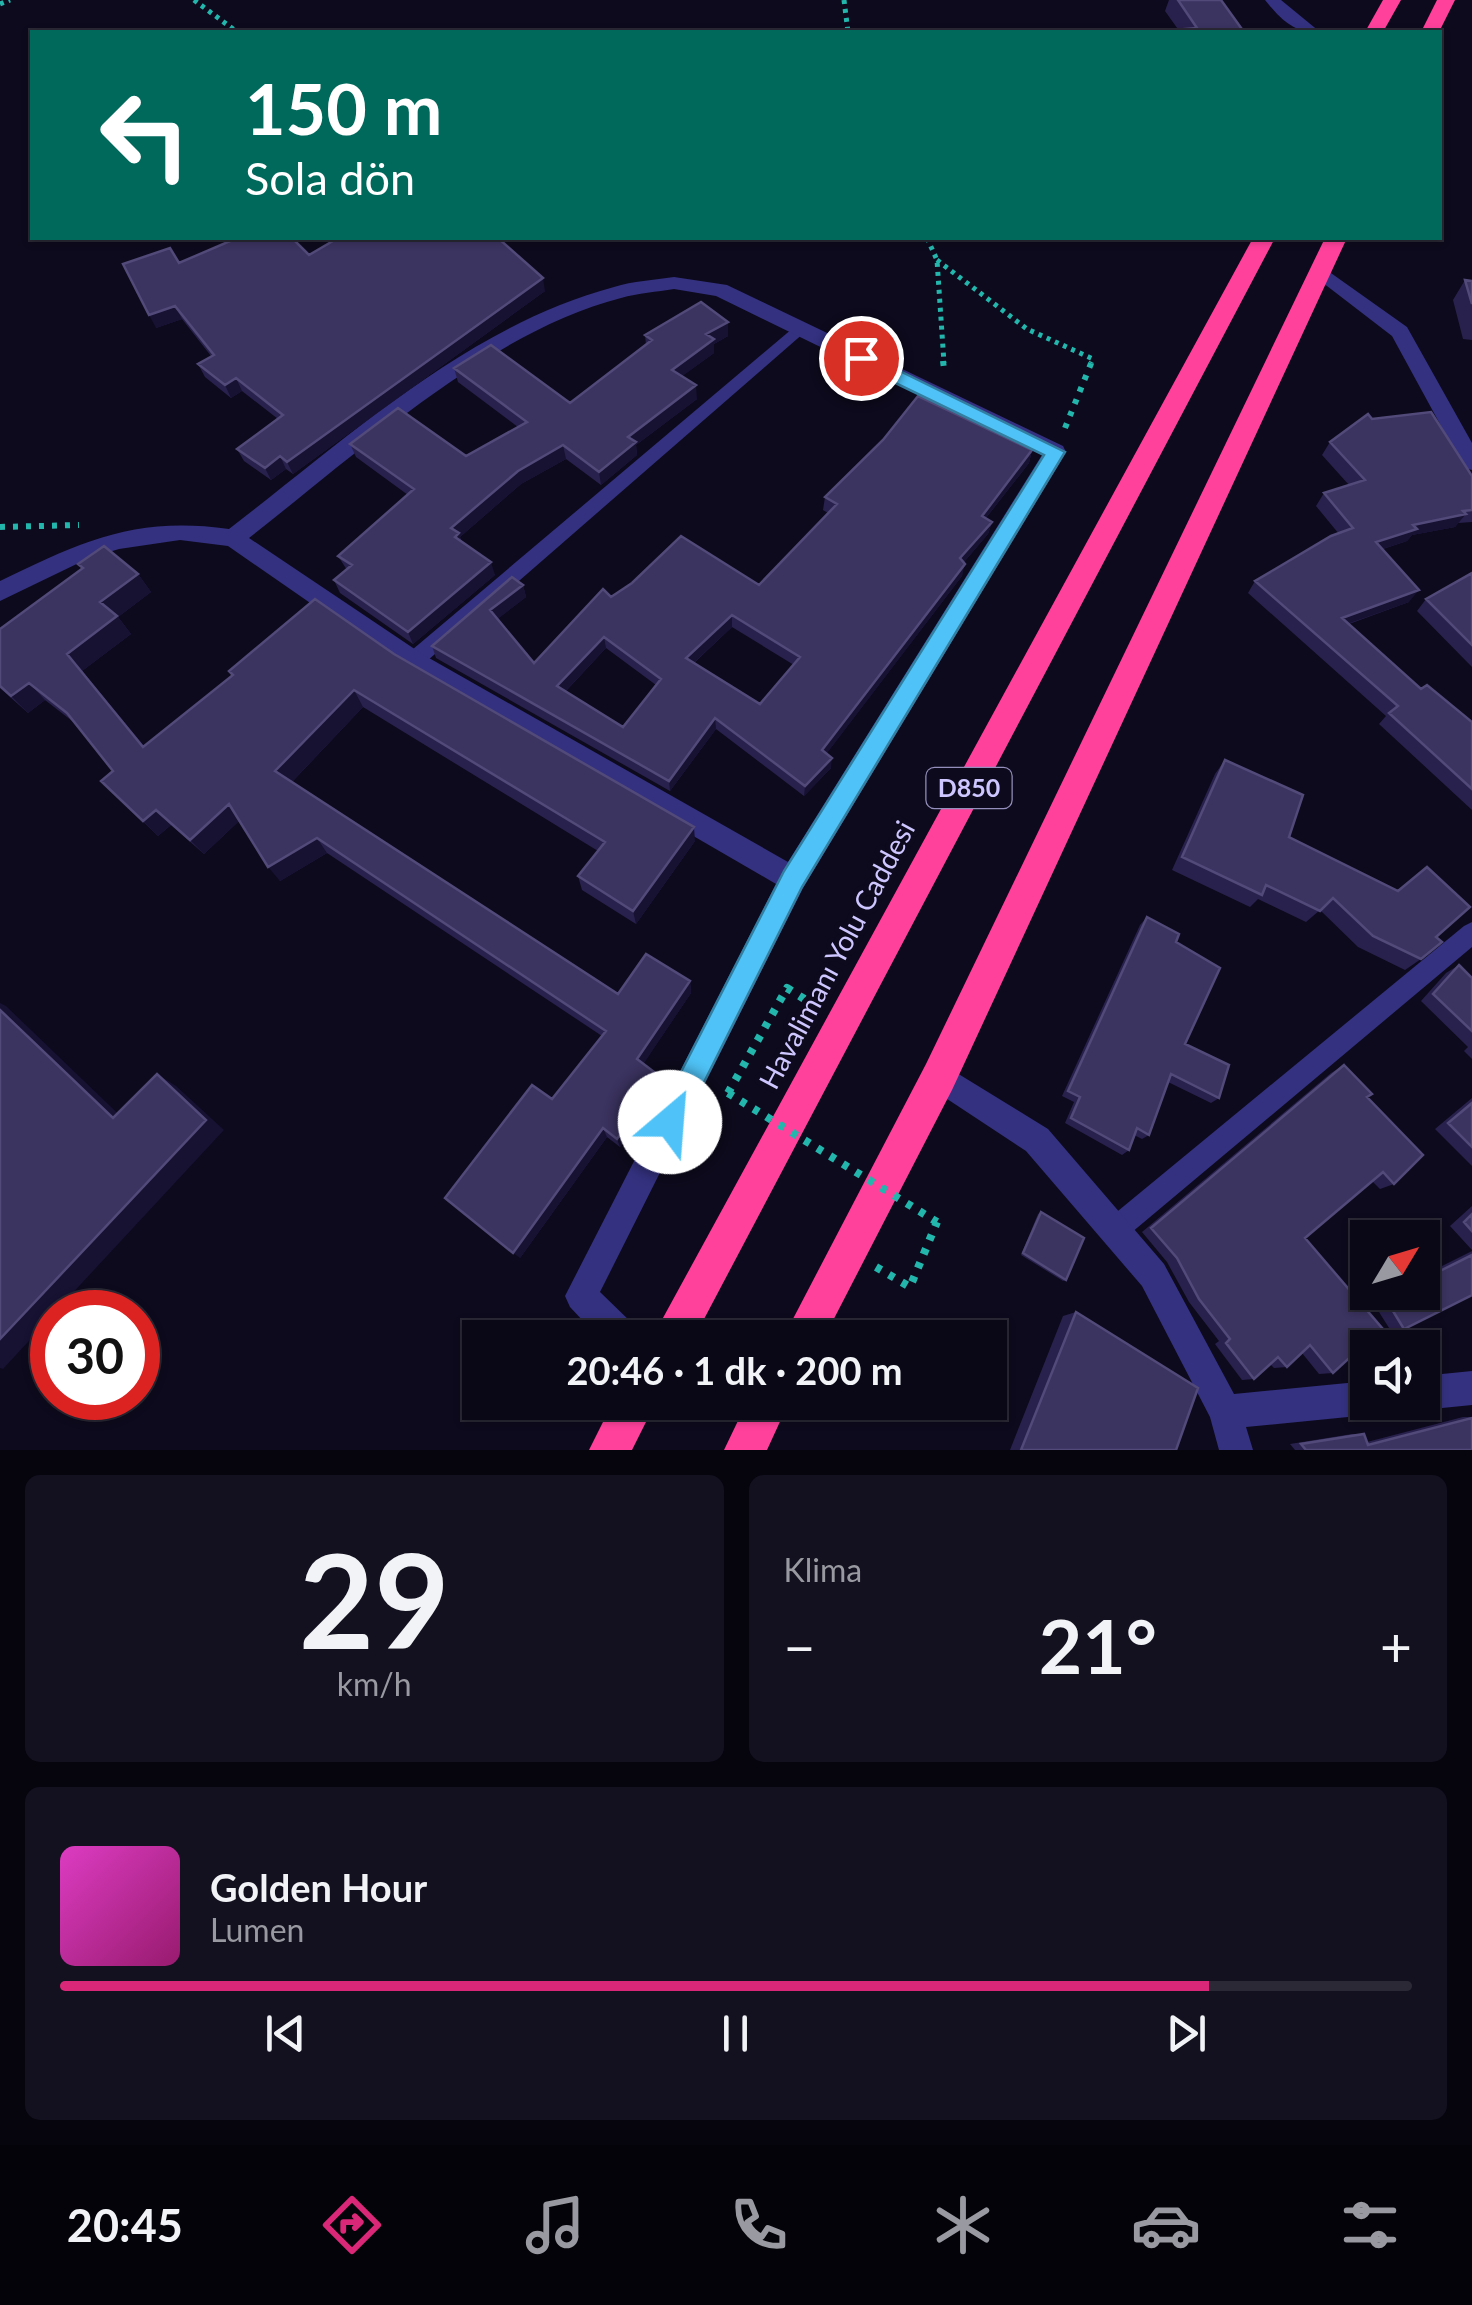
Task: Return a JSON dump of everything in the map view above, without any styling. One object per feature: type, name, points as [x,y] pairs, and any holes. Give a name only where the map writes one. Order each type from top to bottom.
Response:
[{"type":"highway","points":[[1375,30],[1392,0]]},
{"type":"highway","points":[[1431,30],[1446,0]]},
{"type":"highway","name":"Havalimanı Yolu Caddesi","points":[[682,1320],[1263,240]]},
{"type":"highway","points":[[812,1320],[939,1078],[1335,240]]},
{"type":"highway","points":[[610,1450],[626,1420]]},
{"type":"highway","points":[[745,1450],[761,1420]]},
{"type":"street","points":[[1273,0],[1288,17],[1309,30]]},
{"type":"street","points":[[1321,272],[1400,332],[1472,462]]},
{"type":"street","points":[[233,538],[497,345],[570,308],[675,283],[720,290],[1055,452],[793,879],[582,1296],[606,1320]]},
{"type":"street","points":[[0,592],[81,552],[119,540],[180,531],[233,538],[413,661],[793,879]]},
{"type":"street","points":[[939,1078],[1037,1140],[1154,1275],[1226,1412],[1236,1450]]},
{"type":"street","points":[[1440,1391],[1472,1388]]},
{"type":"street","points":[[1226,1412],[1350,1400]]},
{"type":"lane","points":[[413,661],[800,328]]},
{"type":"lane","points":[[1116,1229],[1472,932]]},
{"type":"path","points":[[0,4],[10,0]]},
{"type":"path","points":[[194,0],[234,30]]},
{"type":"path","points":[[844,0],[848,30]]},
{"type":"path","points":[[928,240],[937,260],[944,373],[953,404]]},
{"type":"path","points":[[937,260],[1027,329],[1092,359],[1055,452]]},
{"type":"path","points":[[843,1024],[787,988],[728,1093],[937,1222],[910,1287],[848,1251]]},
{"type":"building","points":[[1178,0],[1221,0],[1243,30],[1185,29],[1197,28]]},
{"type":"building","points":[[232,240],[294,240],[309,255],[335,240],[500,240],[543,278],[287,462],[280,456],[265,468],[237,449],[283,415],[236,378],[225,385],[198,364],[214,355],[175,306],[149,315],[123,264],[170,248],[179,263]]},
{"type":"building","points":[[1465,280],[1472,281],[1472,304]]},
{"type":"building","points":[[701,302],[728,322],[706,334],[714,339],[672,370],[696,385],[628,437],[636,442],[599,472],[563,445],[518,471],[451,528],[459,533],[455,537],[491,562],[408,632],[334,580],[352,565],[338,556],[414,489],[350,444],[398,408],[466,456],[527,422],[454,368],[491,345],[570,403],[652,340],[645,335]]},
{"type":"building","points":[[918,396],[1032,450],[982,516],[992,522],[960,558],[965,564],[822,750],[832,758],[805,786],[715,718],[669,781],[432,646],[512,577],[523,585],[490,610],[534,663],[603,589],[611,597],[632,583],[681,536],[759,585],[837,504],[825,497],[883,440]],"holes":[[[732,615],[800,657],[760,704],[686,658]],[[604,637],[661,679],[623,727],[557,686]]]},
{"type":"building","points":[[1431,412],[1472,476],[1472,510],[1413,525],[1417,529],[1376,542],[1419,590],[1342,618],[1421,689],[1427,685],[1472,722],[1472,789],[1389,713],[1398,706],[1255,581],[1331,536],[1353,528],[1324,493],[1365,480],[1330,442],[1368,414],[1372,419]]},
{"type":"building","points":[[104,546],[138,574],[100,602],[117,616],[67,654],[143,747],[233,675],[229,671],[315,599],[394,654],[694,827],[633,911],[578,876],[605,842],[354,690],[275,771],[618,994],[646,954],[690,981],[637,1059],[662,1078],[617,1139],[603,1128],[513,1253],[445,1198],[532,1085],[552,1099],[606,1031],[317,838],[268,867],[229,804],[190,840],[156,810],[143,821],[101,781],[113,771],[67,713],[29,683],[11,696],[0,686],[0,629],[83,568],[78,564]]},
{"type":"building","points":[[1472,573],[1472,645],[1426,599]]},
{"type":"building","points":[[1225,760],[1303,795],[1289,837],[1398,891],[1427,867],[1470,907],[1436,937],[1442,942],[1421,959],[1373,936],[1333,898],[1320,911],[1266,885],[1262,895],[1182,857]]},
{"type":"building","points":[[1147,917],[1179,934],[1176,942],[1220,968],[1185,1044],[1229,1065],[1219,1098],[1171,1074],[1149,1135],[1137,1128],[1129,1150],[1071,1118],[1080,1097],[1068,1091]]},
{"type":"building","points":[[1459,965],[1472,978],[1472,1031],[1433,994]]},
{"type":"building","points":[[0,1010],[113,1118],[157,1074],[206,1120],[46,1290],[30,1290],[30,1307],[0,1339]]},
{"type":"building","points":[[1344,1065],[1372,1094],[1367,1097],[1423,1155],[1394,1184],[1383,1172],[1305,1238],[1350,1291],[1350,1310],[1367,1310],[1382,1328],[1350,1330],[1350,1357],[1333,1373],[1310,1345],[1287,1367],[1278,1357],[1254,1379],[1226,1343],[1230,1339],[1199,1299],[1177,1258],[1151,1228]]},
{"type":"building","points":[[1472,1103],[1472,1147],[1448,1123]]},
{"type":"building","points":[[1041,1212],[1084,1238],[1066,1280],[1023,1253]]},
{"type":"building","points":[[1472,1214],[1472,1231],[1464,1222]]},
{"type":"building","points":[[1472,1255],[1472,1295],[1404,1329],[1392,1310],[1440,1310],[1440,1271]]},
{"type":"building","points":[[1076,1312],[1198,1388],[1176,1450],[1021,1450]]},
{"type":"building","points":[[1472,1418],[1472,1450],[1306,1450],[1301,1444],[1364,1434],[1368,1445]]},
{"type":"route","points":[[670,1122],[793,879],[1055,452],[861,358]]}]
